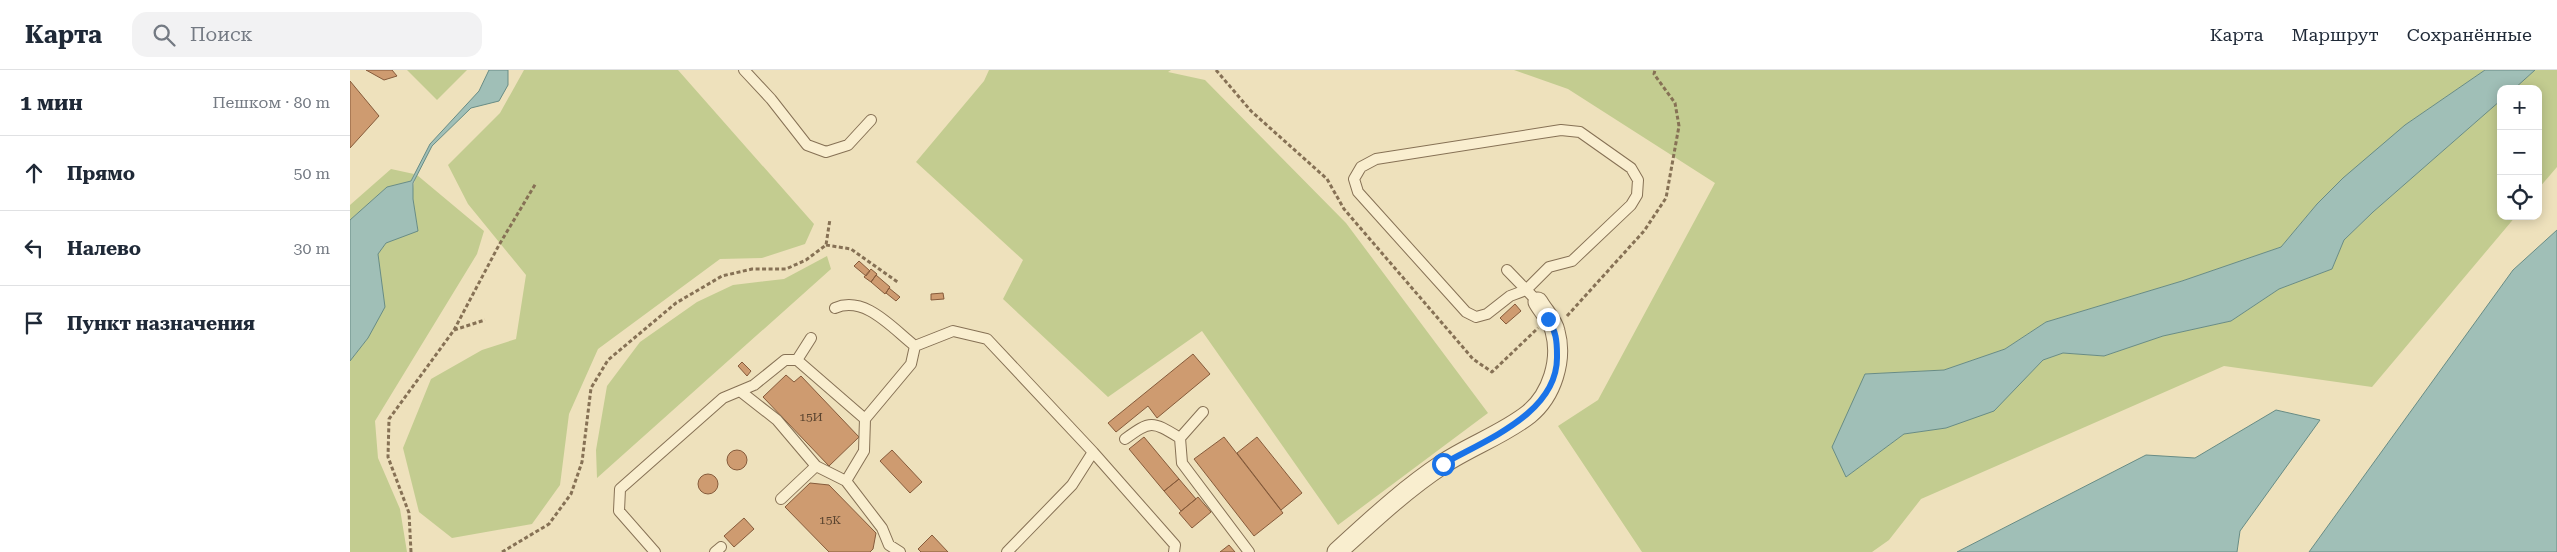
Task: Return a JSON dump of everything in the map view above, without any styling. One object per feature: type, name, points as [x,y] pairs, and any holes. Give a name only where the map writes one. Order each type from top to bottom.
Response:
[{"type":"street","points":[[1337,552],[1403,494],[1443,464],[1529,414],[1549,392],[1557,364],[1555,330],[1532,296]]},
{"type":"lane","points":[[744,70],[771,99],[807,145],[826,152],[848,145],[871,120]]},
{"type":"lane","points":[[1561,130],[1580,132],[1631,168],[1638,180],[1637,195],[1631,204],[1572,261],[1549,267],[1532,296],[1510,296],[1487,314],[1476,317],[1466,312],[1358,192],[1354,179],[1361,167],[1376,159],[1561,130]]},
{"type":"lane","points":[[1508,270],[1532,296]]},
{"type":"lane","points":[[835,308],[845,304],[866,307],[915,346]]},
{"type":"lane","points":[[915,346],[953,331],[987,338],[1093,452],[1175,545],[1174,552]]},
{"type":"lane","points":[[797,360],[810,338]]},
{"type":"lane","points":[[846,481],[864,451],[865,419],[911,364],[915,346]]},
{"type":"lane","points":[[655,552],[619,511],[620,489],[723,398],[754,385],[785,360],[797,360],[865,419]]},
{"type":"lane","points":[[740,391],[777,420],[816,466],[846,481],[882,528],[886,549],[900,552]]},
{"type":"lane","points":[[1203,412],[1180,438],[1182,463],[1249,552]]},
{"type":"lane","points":[[1125,439],[1144,425],[1159,426],[1180,438]]},
{"type":"lane","points":[[1007,552],[1072,485],[1093,452]]},
{"type":"lane","points":[[781,499],[816,466]]},
{"type":"path","points":[[1216,70],[1251,111],[1327,178],[1344,209],[1473,359],[1492,372],[1548,319]]},
{"type":"path","points":[[411,552],[409,513],[388,458],[389,419],[454,330],[499,245],[536,183]]},
{"type":"path","points":[[502,552],[549,524],[571,494],[582,462],[591,388],[608,360],[676,303],[722,276],[752,269],[786,268],[806,260],[826,245],[830,219]]},
{"type":"path","points":[[826,245],[851,249],[899,283]]},
{"type":"path","points":[[454,330],[485,320]]},
{"type":"green space","points":[[407,70],[467,70],[437,100]]},
{"type":"green space","points":[[524,70],[678,70],[814,224],[805,244],[762,258],[720,259],[598,349],[569,414],[560,485],[532,524],[452,538],[419,512],[403,448],[431,379],[482,350],[516,339],[526,275],[468,204],[448,165],[500,113]]},
{"type":"green space","points":[[989,70],[1171,70],[1168,72],[1205,80],[1346,223],[1488,413],[1338,525],[1202,331],[1108,397],[1003,299],[1023,260],[916,162],[984,81]]},
{"type":"green space","points":[[1514,70],[2485,70],[2405,125],[2317,204],[2281,247],[2182,281],[2046,322],[2005,349],[1944,370],[1865,374],[1846,477],[1904,434],[1946,428],[2027,376],[2043,360],[2063,353],[2104,356],[2163,336],[2231,321],[2279,289],[2332,269],[2344,240],[2373,212],[2497,104],[2497,220],[2513,220],[2372,387],[2224,366],[1921,499],[1889,540],[1872,552],[1642,552],[1558,426],[1598,400],[1715,183],[1568,89]]},
{"type":"green space","points":[[2535,70],[2557,70],[2557,167],[2542,184],[2542,85],[2518,85]]},
{"type":"green space","points":[[391,169],[414,174],[411,181],[387,187],[350,220],[350,205]]},
{"type":"green space","points":[[417,175],[484,231],[477,254],[375,421],[378,458],[400,509],[407,552],[350,552],[350,361],[368,338],[380,279],[378,254],[386,243],[418,230],[413,202],[413,188]]},
{"type":"green space","points":[[827,256],[831,269],[597,478],[596,450],[607,386],[640,342],[697,302],[733,285],[784,279]]},
{"type":"water","points":[[489,70],[508,70],[508,85],[499,101],[471,108],[432,146],[413,183],[413,199],[418,231],[386,243],[378,254],[385,307],[368,338],[350,361],[350,220],[387,187],[411,181],[430,144],[479,91]]},
{"type":"water","points":[[2485,70],[2535,70],[2518,85],[2497,85],[2497,104],[2373,212],[2344,240],[2332,269],[2279,289],[2231,321],[2163,336],[2104,356],[2063,353],[2043,360],[1994,411],[1946,428],[1904,434],[1846,477],[1832,447],[1865,374],[1944,370],[2005,349],[2046,322],[2182,281],[2281,247],[2317,204],[2343,178],[2405,125]]},
{"type":"water","points":[[2557,230],[2557,552],[2309,552],[2513,270]]},
{"type":"water","points":[[2276,410],[2320,420],[2240,531],[2237,552],[1957,552],[2146,455],[2195,458]]},
{"type":"building","points":[[366,70],[392,70],[397,76],[384,80]]},
{"type":"building","points":[[350,81],[379,116],[350,148]]},
{"type":"building","points":[[859,261],[870,271],[866,276],[854,266]]},
{"type":"building","points":[[871,269],[877,274],[871,282],[864,277]]},
{"type":"building","points":[[876,275],[890,287],[885,294],[871,282]]},
{"type":"building","points":[[889,288],[900,297],[896,301],[886,293]]},
{"type":"building","points":[[943,293],[944,299],[931,300],[931,294]]},
{"type":"building","points":[[1515,304],[1521,311],[1506,324],[1500,318]]},
{"type":"building","points":[[1193,354],[1210,374],[1157,418],[1148,406],[1116,432],[1108,423]]},
{"type":"building","points":[[742,362],[751,371],[747,376],[738,366]]},
{"type":"building","points":[[786,375],[794,382],[801,376],[859,437],[829,466],[763,397]]},
{"type":"building","points":[[1144,437],[1179,479],[1164,491],[1129,449]]},
{"type":"building","points":[[1224,437],[1283,513],[1254,536],[1194,459]]},
{"type":"building","points":[[1257,437],[1302,493],[1281,510],[1237,453]]},
{"type":"building","points":[[733,450],[741,450],[747,456],[747,464],[741,470],[733,470],[727,464],[727,456]]},
{"type":"building","points":[[892,450],[922,482],[910,493],[880,461]]},
{"type":"building","points":[[704,474],[712,474],[718,480],[718,488],[712,494],[704,494],[698,488],[698,480]]},
{"type":"building","points":[[1179,479],[1196,499],[1181,511],[1164,491]]},
{"type":"building","points":[[810,483],[829,485],[876,533],[873,549],[870,552],[829,552],[785,507]]},
{"type":"building","points":[[1198,497],[1211,512],[1192,528],[1179,513]]},
{"type":"building","points":[[744,518],[754,529],[734,547],[724,536]]},
{"type":"building","points":[[932,535],[948,552],[921,552],[918,549]]},
{"type":"building","points":[[1229,545],[1235,552],[1220,552]]},
{"type":"route","points":[[1443,464],[1529,414],[1549,392],[1557,364],[1557,343],[1555,330],[1548,319]]}]
